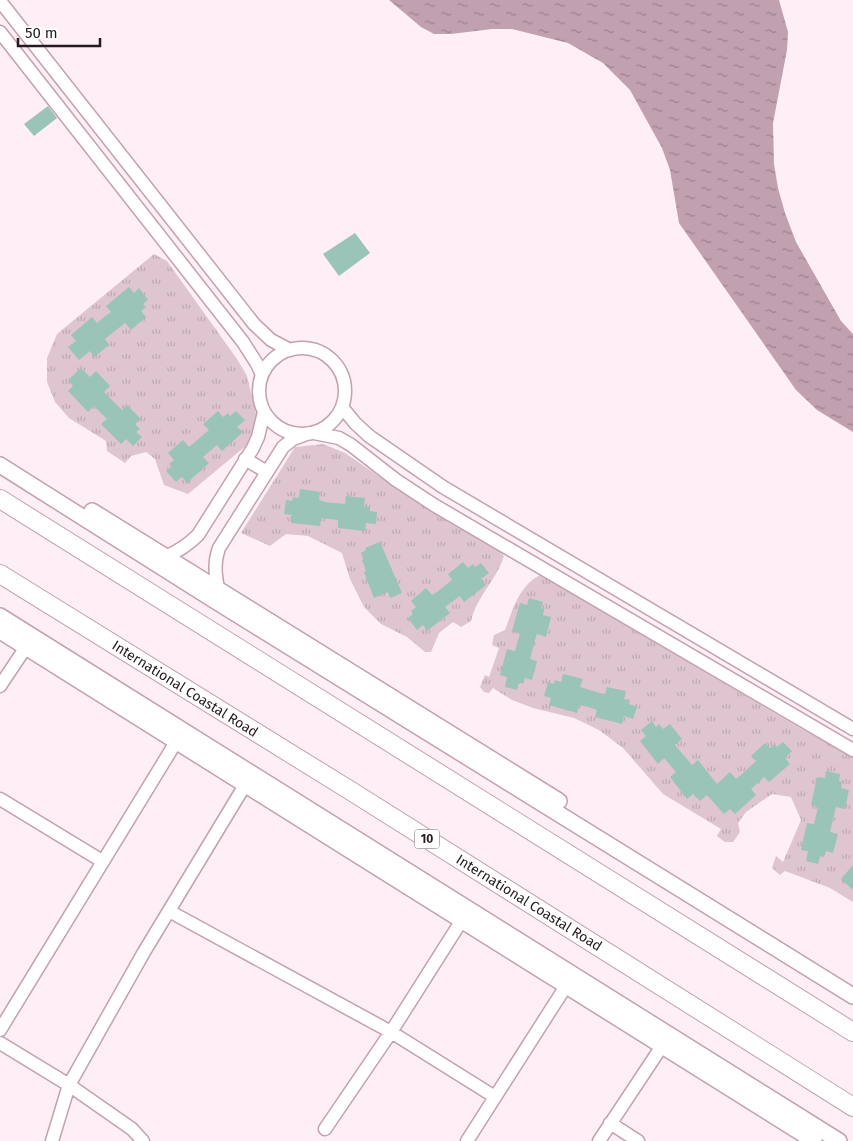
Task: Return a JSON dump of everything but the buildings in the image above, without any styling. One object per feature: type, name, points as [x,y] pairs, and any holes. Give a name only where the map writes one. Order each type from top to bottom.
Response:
[{"type":"highway","points":[[0,499],[853,1032]]},
{"type":"highway","name":"International Coastal Road","points":[[0,574],[351,791],[853,1107]]},
{"type":"main road","points":[[0,453],[853,984]]},
{"type":"main road","points":[[0,465],[212,599],[853,996]]},
{"type":"main road","points":[[0,616],[838,1141]]},
{"type":"main road","points":[[0,631],[814,1141]]},
{"type":"street","points":[[0,1],[254,324],[271,340],[290,350]]},
{"type":"street","points":[[0,32],[243,342],[254,358],[262,375]]},
{"type":"street","points":[[53,100],[68,89]]},
{"type":"street","points":[[218,588],[214,570],[215,558],[283,447],[293,439],[309,434],[331,423],[342,406],[345,388],[340,371],[327,357],[310,349],[290,350],[273,359],[262,375],[259,393],[264,412],[277,426],[294,434],[309,434],[327,434],[345,442],[396,480],[434,505],[853,750]]},
{"type":"street","points":[[342,406],[362,430],[451,492],[853,729]]},
{"type":"street","points":[[166,557],[189,545],[198,535],[246,459],[258,436],[264,412]]},
{"type":"street","points":[[246,459],[267,472]]},
{"type":"street","points":[[512,550],[522,534]]},
{"type":"street","points":[[525,558],[535,542]]},
{"type":"street","points":[[0,686],[26,647]]},
{"type":"street","points":[[753,692],[763,676]]},
{"type":"street","points":[[769,701],[778,685]]},
{"type":"street","points":[[0,1030],[176,742]]},
{"type":"street","points":[[52,1141],[69,1085],[169,911],[245,785]]},
{"type":"street","points":[[0,799],[102,861]]},
{"type":"street","points":[[169,911],[390,1032],[495,1097]]},
{"type":"street","points":[[324,1129],[390,1032],[462,920]]},
{"type":"street","points":[[467,1141],[566,986]]},
{"type":"street","points":[[0,1043],[69,1085],[139,1139]]},
{"type":"street","points":[[599,1141],[662,1046]]},
{"type":"street","points":[[610,1124],[638,1141]]},
{"type":"green space","points":[[154,254],[167,261],[237,359],[247,376],[257,418],[253,440],[188,494],[164,485],[155,459],[146,452],[131,456],[125,463],[107,451],[106,441],[69,418],[55,402],[47,382],[47,358],[57,334]]},
{"type":"green space","points":[[323,444],[345,453],[386,481],[496,547],[504,556],[471,621],[461,627],[453,622],[439,633],[431,652],[425,652],[407,637],[381,624],[364,607],[350,579],[342,553],[308,536],[286,534],[270,546],[241,533],[295,447]]},
{"type":"green space","points":[[540,575],[800,728],[853,757],[853,902],[830,888],[785,871],[780,875],[772,868],[776,856],[783,862],[801,820],[791,797],[772,794],[746,812],[738,823],[740,832],[733,842],[725,842],[717,836],[721,829],[663,794],[623,748],[599,730],[574,718],[533,708],[512,700],[493,688],[489,693],[484,692],[480,687],[485,675],[489,677],[499,648],[492,645],[494,635],[505,630],[514,606],[522,592],[527,585]]},
{"type":"water","points":[[389,0],[779,0],[788,32],[787,50],[773,123],[774,164],[778,188],[796,242],[841,321],[853,334],[853,432],[817,410],[796,390],[679,223],[670,170],[662,148],[630,90],[603,63],[568,43],[512,29],[434,34],[421,27]]}]
